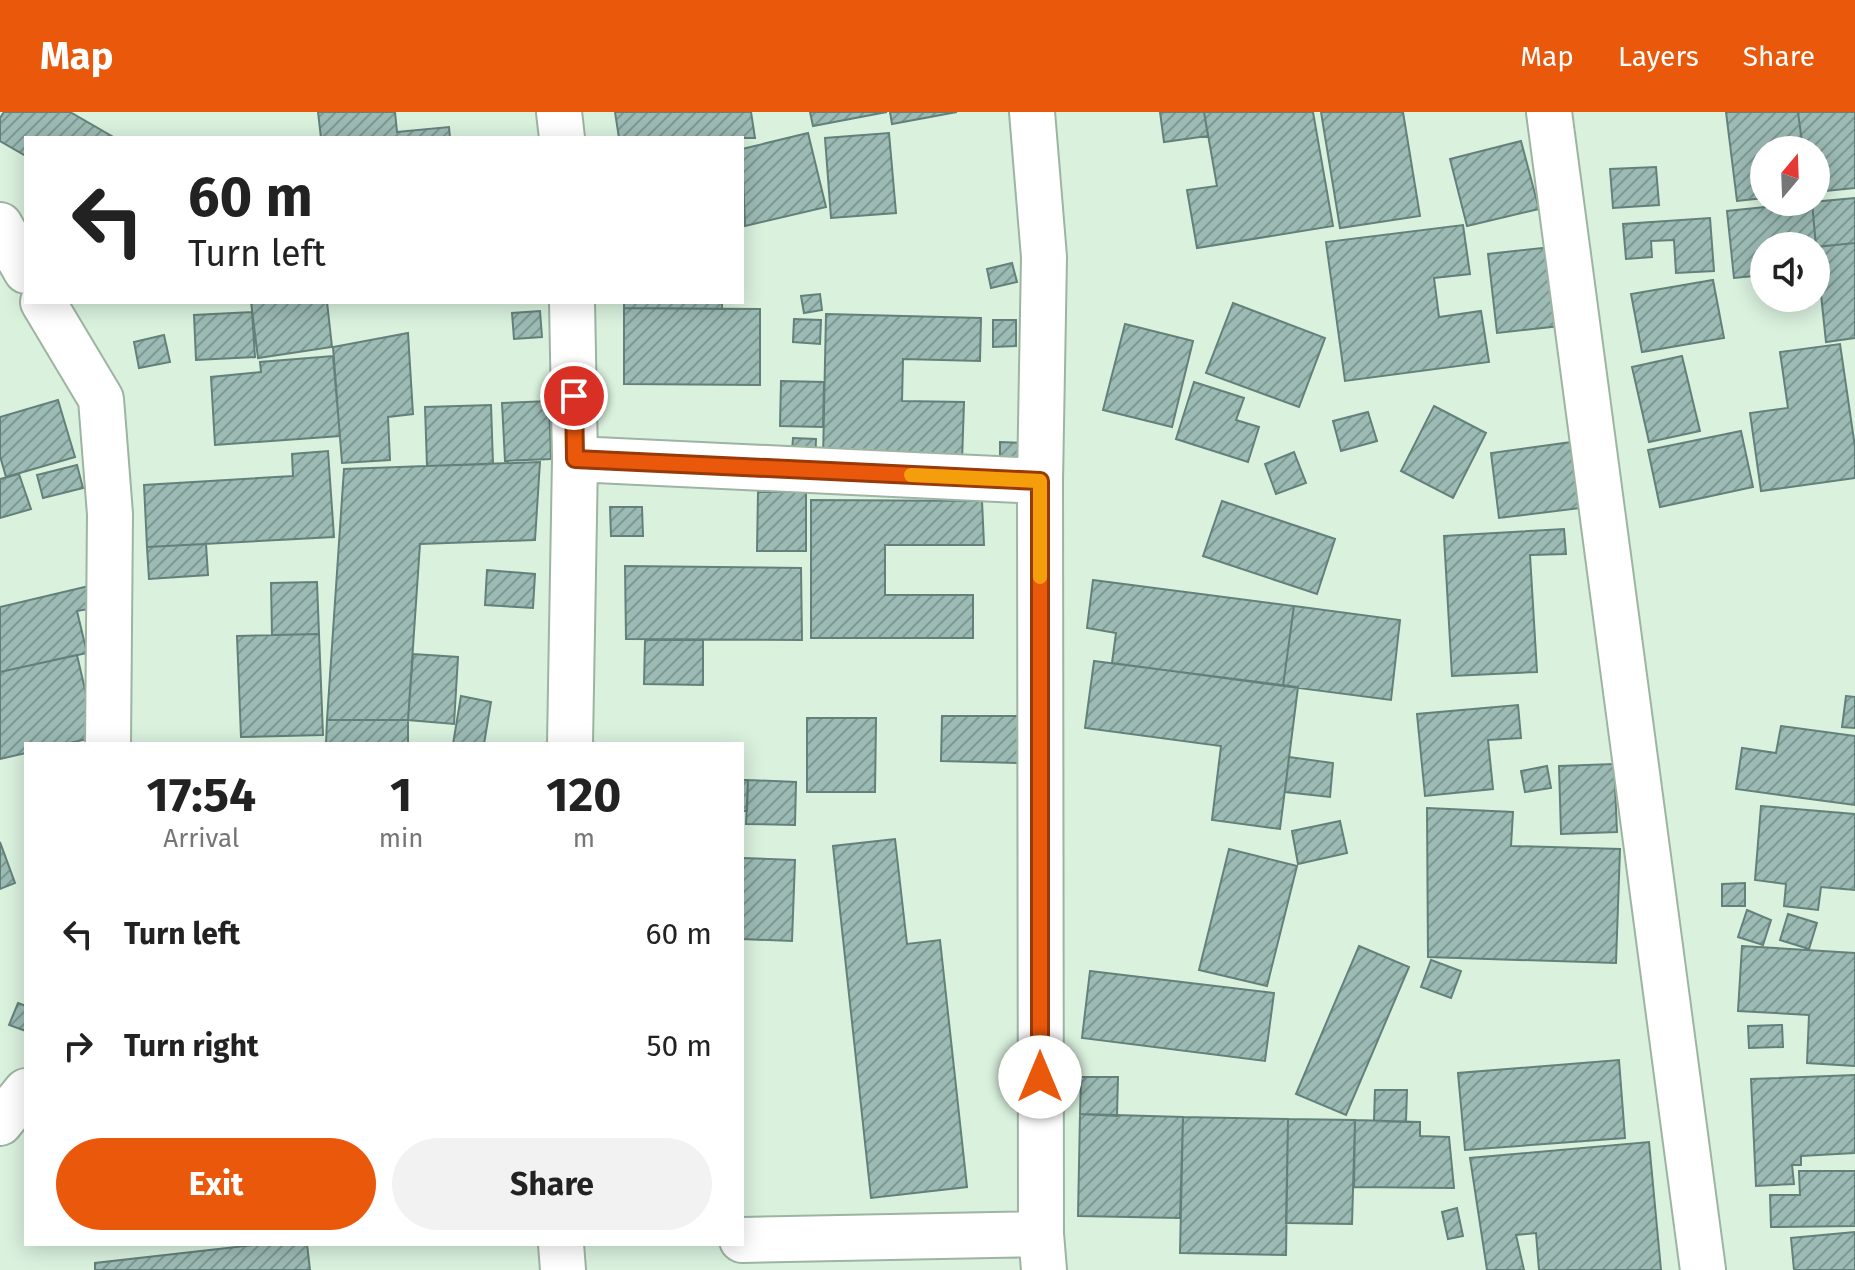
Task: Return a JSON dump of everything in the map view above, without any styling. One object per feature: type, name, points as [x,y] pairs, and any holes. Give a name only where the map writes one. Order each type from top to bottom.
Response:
[{"type":"street","points":[[559,112],[562,136]]},
{"type":"street","points":[[744,1240],[1042,1252],[1040,481],[1044,257],[1032,112]]},
{"type":"street","points":[[1549,112],[1703,1270]]},
{"type":"street","points":[[0,225],[24,267]]},
{"type":"street","points":[[44,304],[101,399],[110,514],[108,742]]},
{"type":"street","points":[[570,742],[575,459],[572,304]]},
{"type":"street","points":[[575,459],[1040,481]]},
{"type":"street","points":[[0,1123],[24,1093]]},
{"type":"street","points":[[561,1246],[563,1270]]},
{"type":"building","points":[[4,112],[70,112],[112,136],[24,136],[24,155],[0,141],[0,118]]},
{"type":"building","points":[[318,112],[395,112],[397,132],[449,127],[450,136],[321,136]]},
{"type":"building","points":[[615,112],[751,112],[755,138],[744,136],[619,136]]},
{"type":"building","points":[[810,112],[887,112],[813,126]]},
{"type":"building","points":[[890,112],[957,112],[892,124]]},
{"type":"building","points":[[1160,112],[1204,112],[1208,136],[1164,142]]},
{"type":"building","points":[[1204,112],[1313,112],[1333,226],[1197,248],[1187,190],[1217,186]]},
{"type":"building","points":[[1321,112],[1403,112],[1420,216],[1340,228]]},
{"type":"building","points":[[1726,112],[1798,112],[1801,136],[1750,136],[1750,200],[1737,201]]},
{"type":"building","points":[[1798,112],[1855,112],[1855,188],[1830,191],[1830,136],[1801,136]]},
{"type":"building","points":[[808,133],[826,207],[745,226],[744,149]]},
{"type":"building","points":[[889,133],[896,213],[831,218],[825,138]]},
{"type":"building","points":[[1521,141],[1539,209],[1467,226],[1450,159]]},
{"type":"building","points":[[1656,167],[1659,205],[1613,208],[1610,169]]},
{"type":"building","points":[[1855,198],[1855,243],[1830,246],[1830,232],[1815,232],[1813,216],[1830,216],[1830,200]]},
{"type":"building","points":[[1750,209],[1750,216],[1813,216],[1815,232],[1750,232],[1750,276],[1734,278],[1727,211]]},
{"type":"building","points":[[1710,218],[1714,271],[1676,273],[1674,240],[1651,241],[1652,257],[1626,259],[1623,224]]},
{"type":"building","points":[[1463,225],[1470,274],[1434,278],[1439,317],[1481,311],[1489,362],[1345,381],[1326,242]]},
{"type":"building","points":[[1855,243],[1855,338],[1826,342],[1823,312],[1830,312],[1830,246]]},
{"type":"building","points":[[1551,247],[1560,326],[1497,333],[1488,254]]},
{"type":"building","points":[[1012,263],[1017,282],[991,288],[987,269]]},
{"type":"building","points":[[1713,280],[1724,338],[1642,352],[1631,294]]},
{"type":"building","points":[[820,294],[822,310],[804,313],[801,296]]},
{"type":"building","points":[[1233,303],[1325,338],[1299,407],[1206,373]]},
{"type":"building","points":[[251,304],[327,304],[332,347],[258,358]]},
{"type":"building","points":[[624,304],[722,304],[722,309],[624,308]]},
{"type":"building","points":[[624,308],[760,309],[760,385],[624,384]]},
{"type":"building","points":[[540,311],[542,337],[514,339],[512,313]]},
{"type":"building","points":[[252,312],[255,357],[196,360],[194,315]]},
{"type":"building","points":[[826,314],[981,318],[980,361],[903,359],[902,401],[964,402],[962,462],[823,459]]},
{"type":"building","points":[[794,319],[821,320],[820,344],[793,342]]},
{"type":"building","points":[[993,320],[1016,320],[1016,346],[993,347]]},
{"type":"building","points":[[1125,324],[1193,341],[1172,427],[1103,410]]},
{"type":"building","points":[[408,333],[413,414],[388,417],[390,460],[342,463],[333,347]]},
{"type":"building","points":[[164,335],[170,362],[139,368],[134,342]]},
{"type":"building","points":[[1840,344],[1855,447],[1855,478],[1761,491],[1750,413],[1788,408],[1780,352]]},
{"type":"building","points":[[333,356],[340,436],[215,445],[211,377],[261,372],[260,362]]},
{"type":"building","points":[[1682,356],[1700,431],[1649,442],[1632,367]]},
{"type":"building","points":[[781,381],[824,382],[823,427],[780,426]]},
{"type":"building","points":[[1194,382],[1244,398],[1236,420],[1259,427],[1248,462],[1176,439]]},
{"type":"building","points":[[58,400],[75,457],[6,477],[0,456],[0,417]]},
{"type":"building","points":[[549,401],[551,459],[505,461],[502,403]]},
{"type":"building","points":[[491,405],[493,464],[427,466],[425,407]]},
{"type":"building","points":[[1434,406],[1486,433],[1453,498],[1401,471]]},
{"type":"building","points":[[1368,412],[1377,441],[1341,451],[1333,421]]},
{"type":"building","points":[[1741,431],[1753,487],[1660,507],[1648,450]]},
{"type":"building","points":[[793,438],[816,439],[815,465],[791,464]]},
{"type":"building","points":[[1000,442],[1024,443],[1023,470],[1000,468]]},
{"type":"building","points":[[1572,442],[1581,508],[1499,518],[1491,453]]},
{"type":"building","points":[[328,451],[334,537],[147,547],[144,485],[293,476],[292,454]]},
{"type":"building","points":[[1294,452],[1306,483],[1276,494],[1265,464]]},
{"type":"building","points":[[540,462],[535,540],[420,544],[408,720],[327,720],[344,469]]},
{"type":"building","points":[[77,465],[83,488],[43,498],[37,475]]},
{"type":"building","points":[[19,474],[31,509],[0,518],[0,479]]},
{"type":"building","points":[[758,492],[806,492],[806,551],[757,551]]},
{"type":"building","points":[[811,500],[982,501],[984,545],[885,545],[885,595],[973,595],[973,638],[811,638]]},
{"type":"building","points":[[1222,501],[1335,539],[1317,594],[1203,556]]},
{"type":"building","points":[[610,507],[642,507],[643,536],[611,536]]},
{"type":"building","points":[[1564,529],[1566,554],[1530,555],[1537,672],[1452,676],[1444,536]]},
{"type":"building","points":[[206,544],[208,575],[149,579],[147,547]]},
{"type":"building","points":[[625,566],[801,568],[802,640],[626,639]]},
{"type":"building","points":[[487,570],[535,574],[533,608],[485,605]]},
{"type":"building","points":[[1093,580],[1294,606],[1283,686],[1112,663],[1116,633],[1087,628]]},
{"type":"building","points":[[317,582],[319,634],[272,635],[271,583]]},
{"type":"building","points":[[89,586],[94,608],[77,611],[87,653],[0,672],[0,607]]},
{"type":"building","points":[[1294,606],[1400,620],[1391,700],[1283,686]]},
{"type":"building","points":[[319,634],[323,735],[241,737],[237,636]]},
{"type":"building","points":[[645,640],[703,640],[703,685],[644,684]]},
{"type":"building","points":[[413,654],[458,657],[454,724],[408,720]]},
{"type":"building","points":[[77,655],[96,737],[74,742],[24,742],[24,753],[0,759],[0,672]]},
{"type":"building","points":[[1094,661],[1298,687],[1280,829],[1212,820],[1221,746],[1085,728]]},
{"type":"building","points":[[461,696],[491,702],[484,742],[453,742]]},
{"type":"building","points":[[1846,696],[1855,697],[1855,728],[1842,727]]},
{"type":"building","points":[[1518,705],[1521,738],[1488,740],[1493,789],[1425,796],[1417,714]]},
{"type":"building","points":[[942,716],[1021,716],[1021,763],[941,761]]},
{"type":"building","points":[[807,718],[876,718],[875,792],[807,792]]},
{"type":"building","points":[[327,720],[408,720],[408,742],[326,742]]},
{"type":"building","points":[[1781,726],[1855,736],[1855,805],[1736,789],[1742,748],[1776,753]]},
{"type":"building","points":[[1289,757],[1333,763],[1330,797],[1285,792]]},
{"type":"building","points":[[1614,764],[1617,832],[1561,834],[1559,766]]},
{"type":"building","points":[[1547,766],[1551,788],[1525,792],[1521,771]]},
{"type":"building","points":[[744,780],[748,780],[747,811],[744,811]]},
{"type":"building","points":[[748,780],[796,782],[795,825],[746,824]]},
{"type":"building","points":[[1761,806],[1855,814],[1855,890],[1821,887],[1818,910],[1784,906],[1786,884],[1755,880]]},
{"type":"building","points":[[1427,808],[1513,812],[1511,846],[1620,849],[1616,963],[1428,957]]},
{"type":"building","points":[[1340,821],[1347,853],[1298,864],[1292,831]]},
{"type":"building","points":[[895,839],[907,944],[940,940],[967,1187],[871,1198],[833,846]]},
{"type":"building","points":[[0,842],[15,883],[0,889]]},
{"type":"building","points":[[1229,849],[1297,866],[1267,986],[1199,970]]},
{"type":"building","points":[[744,858],[795,860],[792,941],[744,939]]},
{"type":"building","points":[[1745,883],[1745,906],[1722,906],[1722,884]]},
{"type":"building","points":[[1747,910],[1771,920],[1763,945],[1738,937]]},
{"type":"building","points":[[1788,914],[1817,923],[1809,949],[1780,940]]},
{"type":"building","points":[[1359,946],[1409,967],[1346,1115],[1296,1094]]},
{"type":"building","points":[[1742,946],[1855,953],[1855,1066],[1807,1063],[1809,1015],[1738,1011]]},
{"type":"building","points":[[1431,960],[1461,971],[1451,998],[1421,987]]},
{"type":"building","points":[[1090,971],[1274,993],[1265,1061],[1082,1038]]},
{"type":"building","points":[[18,1003],[24,1005],[24,1030],[9,1025]]},
{"type":"building","points":[[1782,1025],[1783,1047],[1749,1048],[1748,1026]]},
{"type":"building","points":[[1619,1060],[1625,1138],[1465,1150],[1458,1073]]},
{"type":"building","points":[[1855,1075],[1855,1153],[1801,1156],[1801,1165],[1792,1165],[1794,1184],[1756,1186],[1751,1079]]},
{"type":"building","points":[[1081,1077],[1118,1077],[1117,1116],[1080,1114]]},
{"type":"building","points":[[1375,1090],[1407,1090],[1406,1122],[1374,1121]]},
{"type":"building","points":[[1080,1114],[1183,1117],[1180,1218],[1078,1216]]},
{"type":"building","points":[[1183,1117],[1288,1119],[1286,1255],[1180,1253]]},
{"type":"building","points":[[1288,1119],[1355,1120],[1352,1224],[1286,1223]]},
{"type":"building","points":[[1355,1120],[1420,1122],[1420,1136],[1449,1137],[1454,1188],[1354,1187]]},
{"type":"building","points":[[1649,1142],[1661,1270],[1539,1270],[1536,1233],[1516,1235],[1524,1270],[1487,1270],[1470,1158]]},
{"type":"building","points":[[1799,1171],[1855,1171],[1855,1226],[1771,1227],[1770,1195],[1800,1195]]},
{"type":"building","points":[[1457,1208],[1463,1236],[1448,1239],[1442,1212]]},
{"type":"building","points":[[1855,1232],[1855,1270],[1794,1270],[1791,1238]]},
{"type":"building","points":[[244,1246],[307,1246],[310,1270],[95,1270],[95,1263]]},
{"type":"slow traffic","points":[[911,475],[1040,481],[1040,577]]},
{"type":"route","points":[[574,396],[575,459],[1040,481],[1040,1077]]}]
